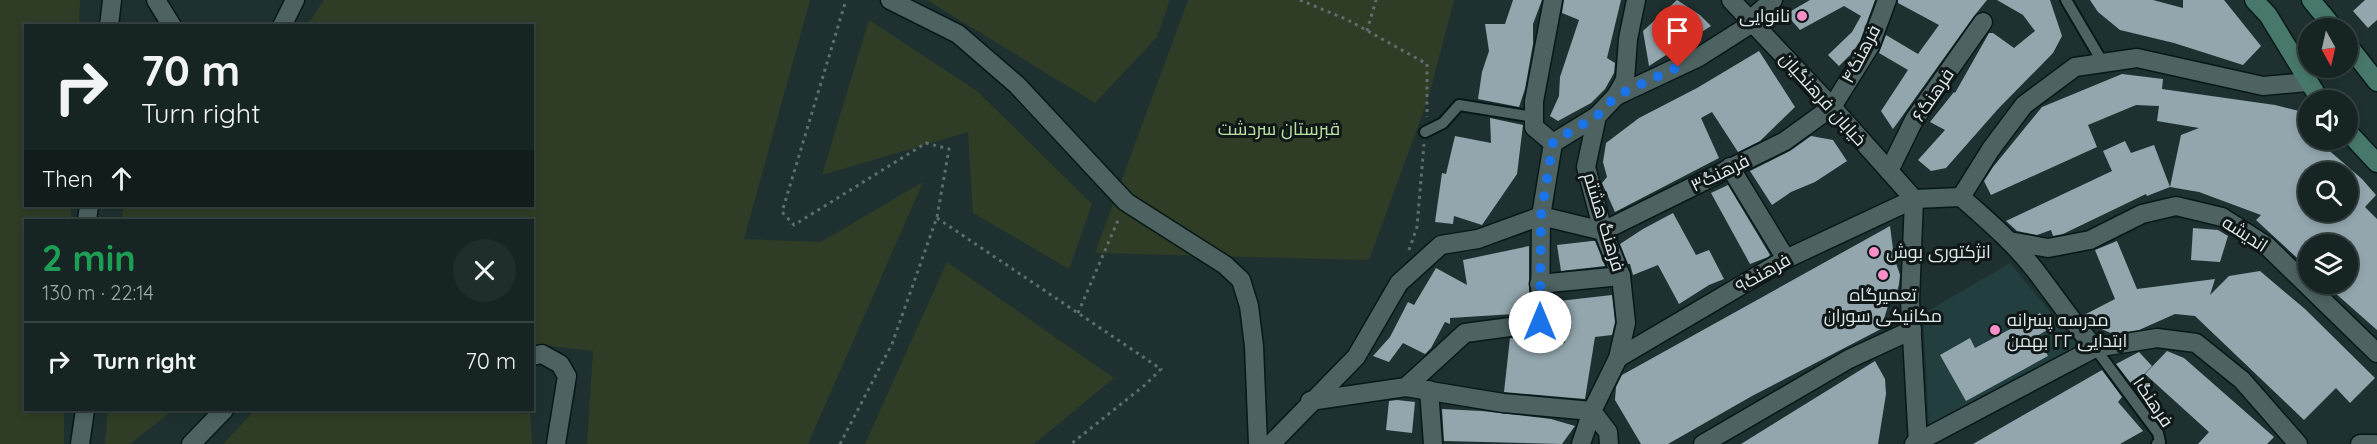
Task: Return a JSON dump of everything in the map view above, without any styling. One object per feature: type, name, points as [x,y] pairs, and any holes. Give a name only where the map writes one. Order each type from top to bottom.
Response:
[{"type":"main road","points":[[2254,0],[2268,15],[2313,90]]},
{"type":"main road","points":[[2311,0],[2326,18]]},
{"type":"main road","points":[[2358,58],[2377,82]]},
{"type":"main road","points":[[2358,143],[2377,163]]},
{"type":"street","points":[[109,24],[112,0]]},
{"type":"street","points":[[156,0],[171,24]]},
{"type":"street","points":[[283,24],[295,0]]},
{"type":"street","points":[[890,0],[958,34],[1017,85],[1125,202],[1225,265],[1241,280],[1249,306],[1254,346],[1258,444]]},
{"type":"street","points":[[1553,0],[1534,101],[1534,127],[1553,142]]},
{"type":"street","points":[[1553,142],[1597,116],[1616,96],[1625,80],[1628,39],[1636,0]]},
{"type":"street","name":"خیابان فرهنگیان","points":[[1731,0],[1752,20],[1914,199]]},
{"type":"street","points":[[1616,96],[1699,57],[1752,20],[1773,0]]},
{"type":"street","name":"فرهنگ۴","points":[[1832,107],[1870,46],[1887,0]]},
{"type":"street","name":"فرهنگ۶","points":[[1889,171],[1914,120],[1983,22]]},
{"type":"street","points":[[1961,197],[1991,149],[2024,105],[2074,68],[2137,58],[2263,86],[2308,82]]},
{"type":"street","name":"فرهنگ۳","points":[[1603,231],[1785,141],[1832,107]]},
{"type":"street","name":"فرهنگ هشتم","points":[[1581,444],[1592,411],[1618,358],[1626,322],[1621,276],[1603,231],[1586,167],[1597,116]]},
{"type":"street","points":[[1406,387],[1465,333],[1540,322],[1541,216],[1553,142]]},
{"type":"street","points":[[1730,167],[1786,259]]},
{"type":"street","points":[[2095,348],[2074,324],[2034,269],[2009,241],[1961,197],[1914,199],[1910,301],[1917,443],[2095,348],[2157,338],[2196,343],[2242,380],[2298,444]]},
{"type":"street","name":"فرهنگ۹","points":[[1618,358],[1786,259],[1914,199]]},
{"type":"street","name":"اندیشه","points":[[2009,241],[2048,248],[2090,240],[2142,214],[2176,206],[2222,217],[2267,246],[2377,353]]},
{"type":"street","points":[[1271,444],[1310,401],[1356,357],[1399,284],[1441,245],[1478,239],[1541,216],[1603,231]]},
{"type":"street","points":[[1539,284],[1621,276]]},
{"type":"street","points":[[1703,444],[1849,359],[1912,330]]},
{"type":"street","points":[[534,356],[542,354],[560,364],[567,376],[556,444]]},
{"type":"street","points":[[1310,401],[1406,387],[1503,403],[1592,411],[1608,432],[1610,444]]},
{"type":"street","points":[[1429,390],[1433,444]]},
{"type":"street","points":[[80,444],[85,411]]},
{"type":"street","points":[[191,444],[223,411]]},
{"type":"street","points":[[2360,444],[2375,444]]},
{"type":"lane","points":[[2066,0],[2103,63]]},
{"type":"lane","points":[[1425,132],[1443,123],[1459,105],[1534,117]]},
{"type":"lane","name":"فرهنگ۱","points":[[2095,348],[2158,433],[2160,442],[2157,444]]},
{"type":"path","points":[[840,444],[892,344],[937,218],[949,149],[927,143],[794,225],[782,212],[846,0]]},
{"type":"path","points":[[1300,0],[1367,31],[1426,64],[1428,99],[1417,227],[1399,284]]},
{"type":"path","points":[[1367,31],[1376,0]]},
{"type":"path","points":[[1078,313],[1125,202]]},
{"type":"path","points":[[937,218],[1161,369],[1145,385],[1071,444]]},
{"type":"shaded area","name":"مدرسه پسرانه ابتدایی ۲۲ بهمن","points":[[2010,263],[2078,346],[1929,428],[1923,314]]},
{"type":"green space","points":[[0,0],[80,0],[79,24],[24,24],[24,207],[71,207],[71,219],[24,219],[24,411],[64,411],[64,444],[0,444]]},
{"type":"green space","points":[[324,0],[810,0],[744,239],[821,242],[923,182],[808,444],[587,444],[593,351],[534,344],[534,219],[122,219],[123,207],[534,207],[534,24],[308,24]]},
{"type":"green space","points":[[927,0],[1170,0],[1157,37],[1095,103]]},
{"type":"green space","name":"قبرستان سردشت","points":[[1188,0],[1454,0],[1428,99],[1369,260],[1095,253]]},
{"type":"green space","points":[[869,20],[977,91],[1092,204],[1069,269],[973,213],[968,132],[822,175]]},
{"type":"green space","points":[[947,262],[1114,378],[1034,444],[865,444]]},
{"type":"green space","points":[[108,411],[172,411],[130,444],[105,444]]},
{"type":"green space","points":[[254,411],[530,411],[532,444],[223,444]]},
{"type":"building","points":[[1513,0],[1542,0],[1533,24],[1533,44],[1525,89],[1519,107],[1478,99],[1482,72],[1489,51],[1485,24],[1505,24]]},
{"type":"building","points":[[1564,0],[1621,0],[1607,58],[1615,63],[1614,73],[1605,89],[1591,103],[1558,121],[1550,116],[1559,96],[1560,77],[1579,20],[1562,13]]},
{"type":"building","points":[[1677,0],[1700,15],[1711,26],[1649,66],[1643,31]]},
{"type":"building","points":[[1810,0],[1875,0],[1860,41],[1839,66],[1828,55],[1852,32],[1861,16],[1844,6],[1800,30],[1786,14]]},
{"type":"building","points":[[1898,0],[1987,0],[1893,129],[1881,111],[1908,70],[1879,53],[1886,35],[1918,54],[1939,25],[1898,3]]},
{"type":"building","points":[[1997,0],[2050,0],[2062,36],[2053,53],[1998,109],[1946,168],[1931,171],[1918,160],[1945,130],[1930,122],[1955,93],[1989,33],[1993,33],[2014,48],[2035,31],[2023,15]]},
{"type":"building","points":[[2090,0],[2153,0],[2183,8],[2183,0],[2224,0],[2261,46],[2243,65],[2174,43],[2120,30],[2098,12]]},
{"type":"building","points":[[2365,0],[2377,0],[2377,20],[2368,28],[2353,11]]},
{"type":"building","points":[[1759,51],[1795,107],[1760,141],[1738,152],[1712,112],[1701,118],[1719,158],[1615,212],[1602,183],[1607,177],[1603,162],[1606,143],[1639,118],[1697,88]]},
{"type":"building","points":[[2122,74],[2163,79],[2162,89],[2275,105],[2298,111],[2298,150],[2329,150],[2342,162],[2298,162],[2298,222],[2358,222],[2358,176],[2376,195],[2365,207],[2377,219],[2377,330],[2336,294],[2358,294],[2358,234],[2298,234],[2298,259],[2256,220],[2261,215],[2199,192],[2170,187],[2181,135],[2199,128],[2157,121],[2159,106],[2136,105],[2088,125],[2097,147],[1991,195],[1984,181],[2042,107]]},
{"type":"building","points":[[1490,118],[1523,125],[1517,174],[1482,225],[1454,216],[1453,224],[1435,222],[1442,173],[1446,174],[1455,136],[1491,143]]},
{"type":"building","points":[[1811,136],[1833,140],[1847,161],[1815,182],[1791,192],[1772,205],[1750,171],[1790,151]]},
{"type":"building","points":[[2125,141],[2131,153],[2154,145],[2170,187],[2147,196],[2146,194],[2063,234],[2053,236],[2051,230],[2037,235],[2017,231],[2006,221],[2112,171],[2103,151]]},
{"type":"building","points":[[1728,185],[1770,255],[1768,257],[1750,264],[1711,193]]},
{"type":"building","points":[[1673,213],[1696,255],[1709,250],[1724,279],[1709,285],[1679,304],[1658,265],[1633,275],[1620,244]]},
{"type":"building","points":[[1890,226],[1894,257],[1900,275],[1896,296],[1890,299],[1881,329],[1752,396],[1668,444],[1641,444],[1615,400],[1616,387],[1622,375]]},
{"type":"building","points":[[2193,228],[2218,230],[2228,236],[2220,262],[2191,260]]},
{"type":"building","points":[[1595,241],[1605,266],[1561,271],[1557,245]]},
{"type":"building","points":[[2117,241],[2137,289],[2215,279],[2210,295],[2229,276],[2260,271],[2305,309],[2375,378],[2350,403],[2336,388],[2304,420],[2195,316],[2175,314],[2139,330],[2113,334],[2090,324],[2084,315],[2115,299],[2095,250]]},
{"type":"building","points":[[1529,246],[1529,313],[1450,318],[1450,324],[1445,322],[1431,348],[1425,354],[1403,343],[1389,362],[1373,356],[1390,337],[1408,302],[1414,305],[1436,268],[1467,285],[1463,260]]},
{"type":"building","points":[[1612,295],[1615,322],[1612,335],[1595,337],[1585,399],[1504,392],[1510,338],[1565,343],[1559,301]]},
{"type":"building","points":[[2040,313],[2049,329],[2037,336],[2048,356],[1966,401],[1940,355],[1970,338],[1975,348]]},
{"type":"building","points":[[2167,351],[2184,358],[2274,437],[2267,444],[2198,444],[2209,432],[2145,374]]},
{"type":"building","points":[[2139,352],[2152,366],[2133,386],[2116,364]]},
{"type":"building","points":[[1875,361],[1885,379],[1886,394],[1878,444],[1741,444]]},
{"type":"building","points":[[2102,370],[2122,397],[2118,402],[2143,431],[2120,444],[1973,444]]},
{"type":"building","points":[[1389,401],[1415,402],[1412,433],[1386,430]]},
{"type":"building","points":[[1442,409],[1551,419],[1575,426],[1562,444],[1444,441]]},
{"type":"place","name":"نانوایی","points":[[1802,16]]},
{"type":"place","name":"انژکتوری بوش","points":[[1874,252]]},
{"type":"place","name":"تعمیرگاه مکانیکی سوران","points":[[1883,275]]},
{"type":"place","name":"مدرسه پسرانه ابتدایی ۲۲ بهمن","points":[[1995,330]]},
{"type":"route","points":[[1540,322],[1541,216],[1553,142],[1597,116],[1616,96],[1678,67]]}]
